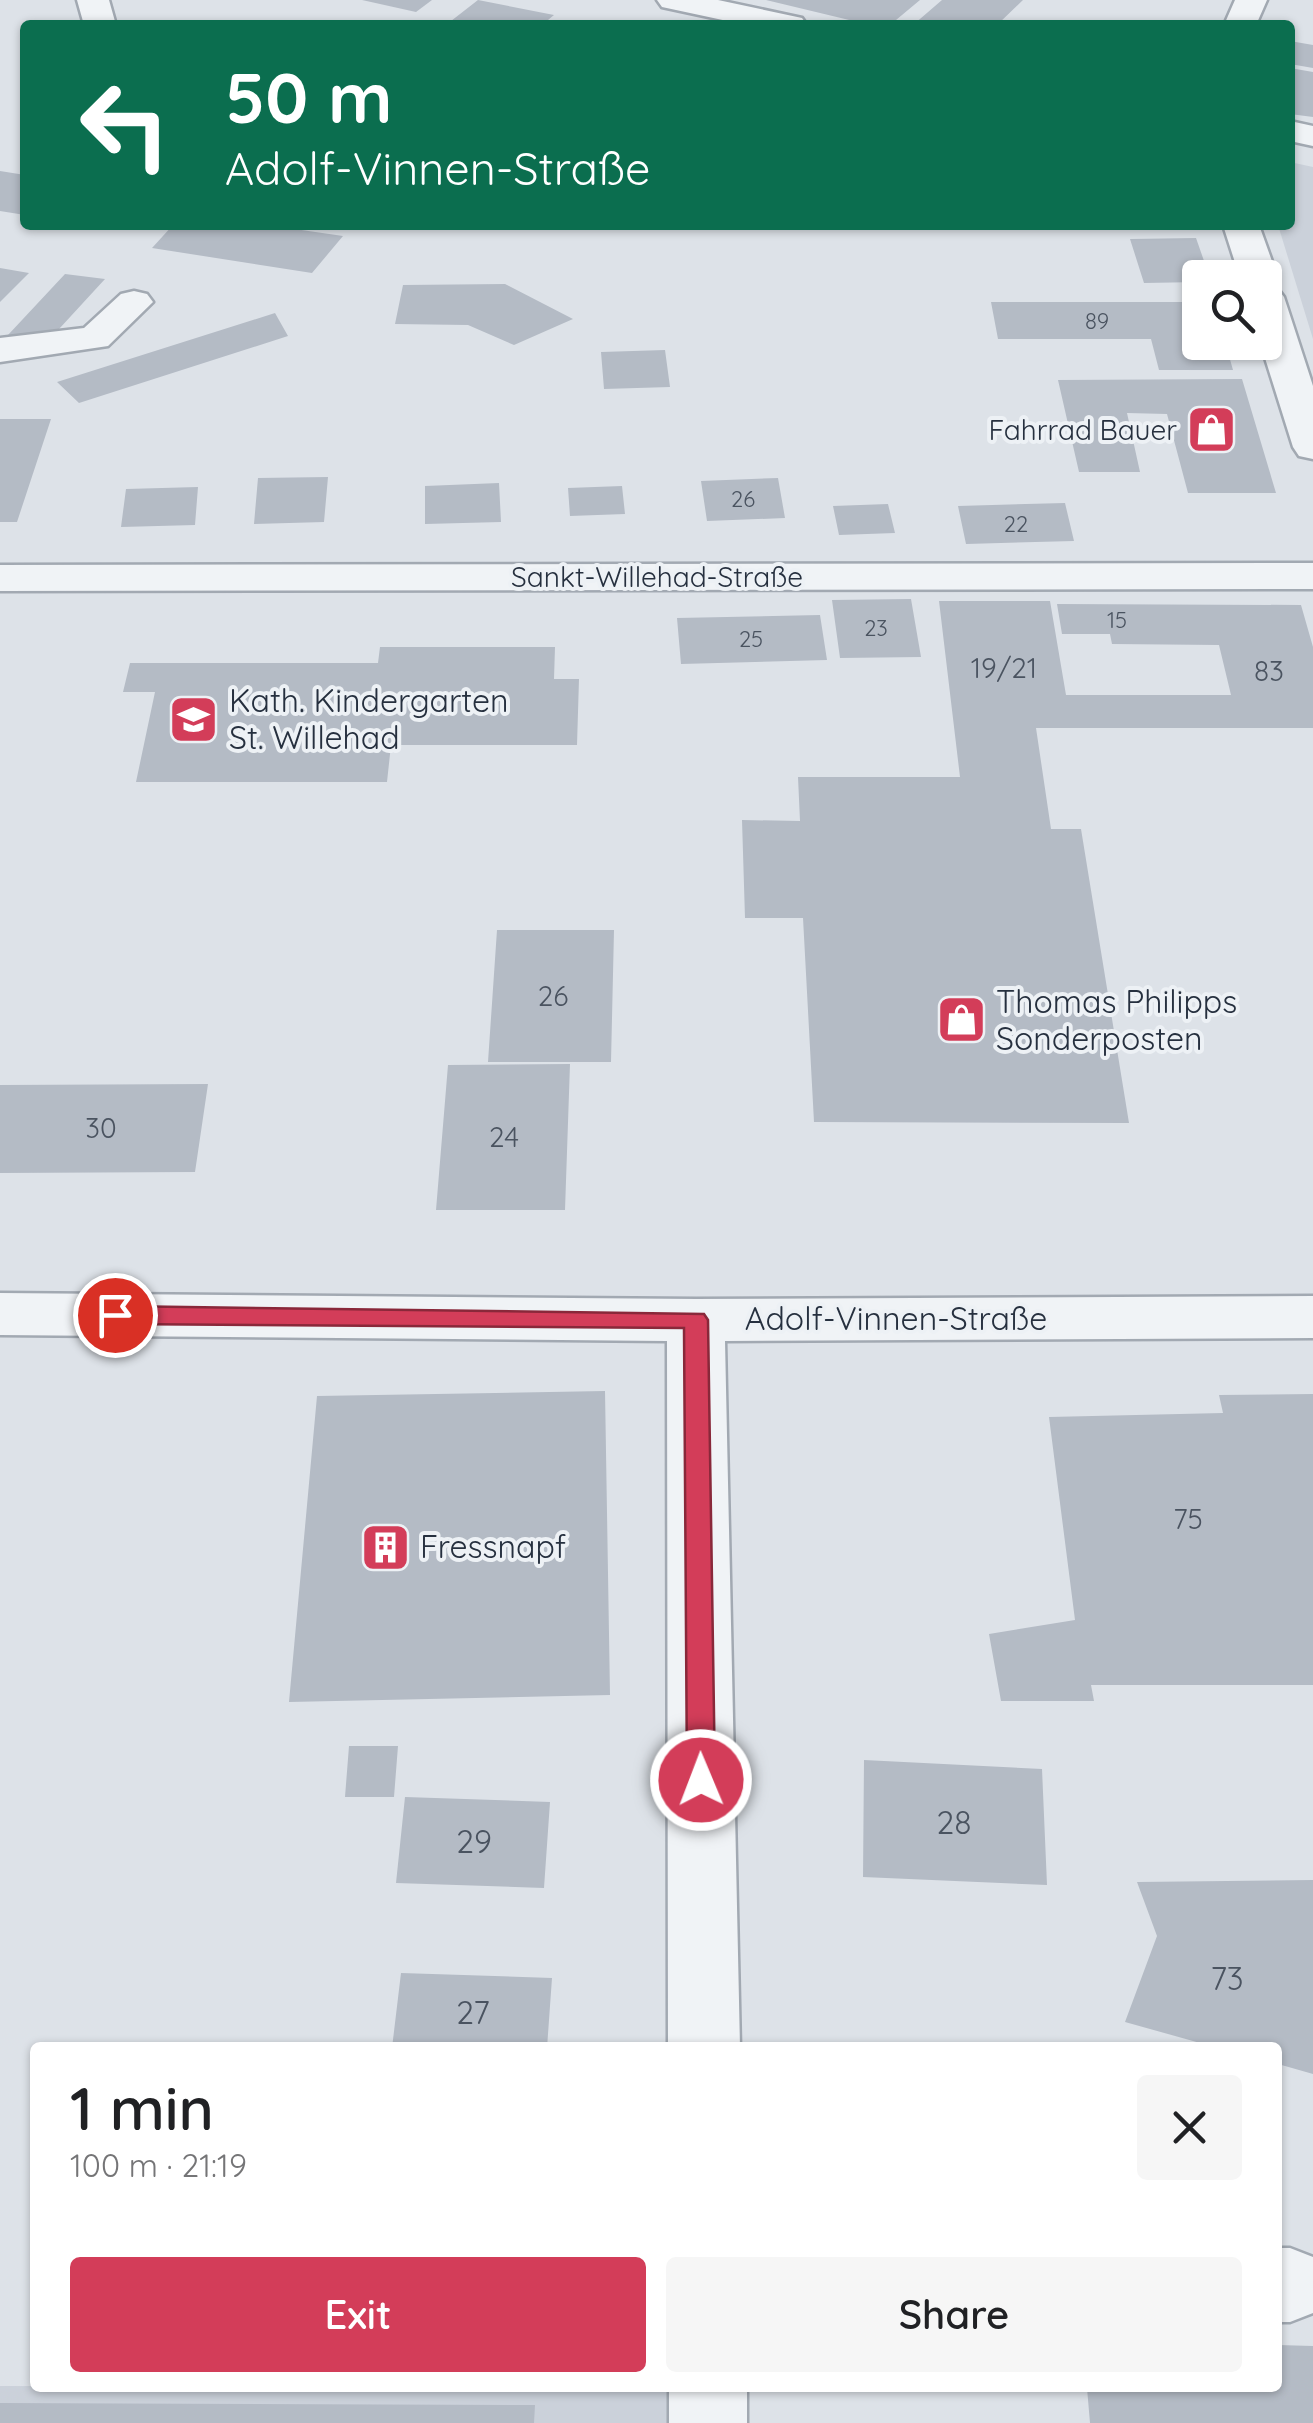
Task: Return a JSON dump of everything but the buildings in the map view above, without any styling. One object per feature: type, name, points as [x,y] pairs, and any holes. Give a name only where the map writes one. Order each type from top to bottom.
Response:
[{"type":"street","points":[[673,0],[767,20]]},
{"type":"street","points":[[1244,230],[1253,260]]},
{"type":"street","points":[[18,349],[95,338],[134,302]]},
{"type":"street","points":[[1282,349],[1313,447]]},
{"type":"street","name":"Sankt-Willehad-Straße","points":[[0,578],[1313,576]]},
{"type":"street","name":"Adolf-Vinnen-Straße","points":[[0,1314],[696,1320],[1313,1317]]},
{"type":"street","points":[[696,1320],[704,2042]]},
{"type":"street","points":[[708,2392],[708,2423]]},
{"type":"shaded area","points":[[1295,163],[1313,167],[1313,339],[1280,230],[1295,230]]},
{"type":"shaded area","points":[[0,2386],[30,2386],[30,2392],[708,2392],[708,2423],[0,2423]]},
{"type":"place","name":"Fahrrad Bauer","points":[[1212,430]]},
{"type":"place","name":"Kath. Kindergarten St. Willehad","points":[[194,719]]},
{"type":"place","name":"Thomas Philipps Sonderposten","points":[[961,1020]]},
{"type":"place","name":"Fressnapf","points":[[385,1547]]},
{"type":"route","points":[[115,1315],[696,1320],[701,1780]]}]
